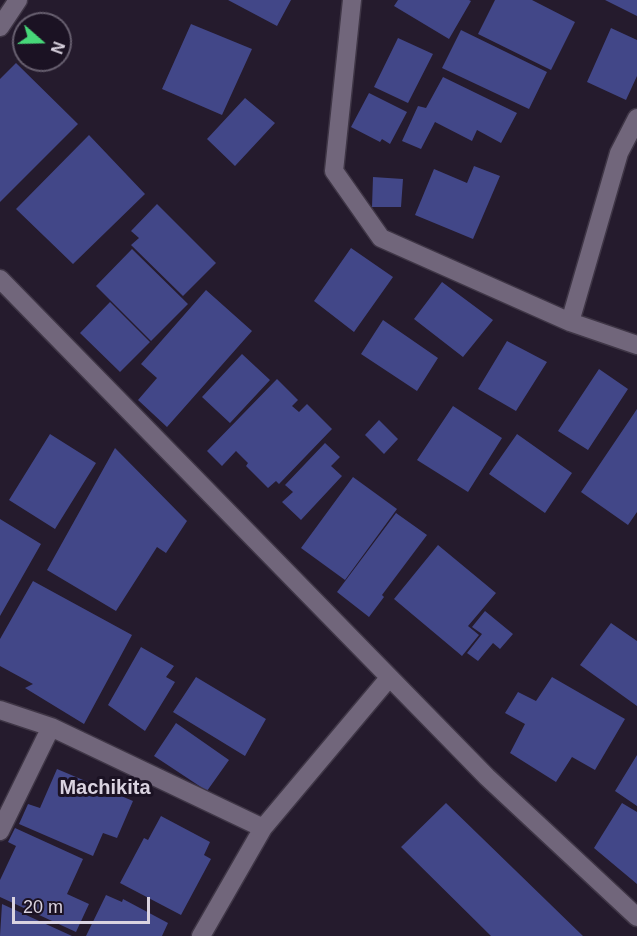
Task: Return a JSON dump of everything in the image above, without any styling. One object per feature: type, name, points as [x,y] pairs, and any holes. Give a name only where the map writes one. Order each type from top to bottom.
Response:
[{"type":"street","points":[[0,27],[18,0]]},
{"type":"street","points":[[352,0],[340,94],[334,171],[381,238],[570,322],[637,345]]},
{"type":"street","points":[[570,322],[619,153],[637,118]]},
{"type":"street","points":[[0,279],[487,777],[637,917]]},
{"type":"street","points":[[201,936],[263,828],[390,678]]},
{"type":"street","points":[[0,710],[51,727],[263,828]]},
{"type":"street","points":[[0,831],[51,727]]},
{"type":"building","points":[[228,0],[291,0],[277,26]]},
{"type":"building","points":[[398,0],[471,1],[449,39],[394,6]]},
{"type":"building","points":[[495,0],[532,0],[575,22],[551,70],[478,34]]},
{"type":"building","points":[[605,0],[637,0],[637,16]]},
{"type":"building","points":[[191,24],[252,49],[222,115],[162,89]]},
{"type":"building","points":[[611,28],[637,40],[637,76],[626,100],[587,82]]},
{"type":"building","points":[[461,30],[547,72],[529,109],[442,68]]},
{"type":"building","points":[[398,38],[433,54],[408,103],[374,87]]},
{"type":"building","points":[[12,67],[12,72],[25,72],[78,124],[0,202],[0,79]]},
{"type":"building","points":[[443,77],[517,113],[501,143],[477,130],[472,141],[435,122],[421,149],[402,141],[418,106],[426,108]]},
{"type":"building","points":[[369,93],[407,112],[390,144],[382,139],[380,142],[351,127]]},
{"type":"building","points":[[245,98],[275,123],[235,166],[207,139]]},
{"type":"building","points":[[89,135],[145,194],[73,264],[16,209]]},
{"type":"building","points":[[474,166],[500,176],[473,239],[415,215],[434,169],[467,183]]},
{"type":"building","points":[[373,177],[403,179],[401,207],[372,207]]},
{"type":"building","points":[[157,204],[216,263],[183,296],[131,245],[139,238],[131,231]]},
{"type":"building","points":[[351,248],[393,277],[354,332],[314,301]]},
{"type":"building","points":[[132,249],[188,304],[151,341],[96,286]]},
{"type":"building","points":[[442,282],[493,320],[463,357],[414,319]]},
{"type":"building","points":[[206,290],[252,331],[167,427],[138,400],[157,378],[141,364]]},
{"type":"building","points":[[110,302],[150,342],[120,372],[80,333]]},
{"type":"building","points":[[383,320],[438,358],[417,391],[361,354]]},
{"type":"building","points":[[507,341],[547,362],[516,411],[478,389]]},
{"type":"building","points":[[242,354],[270,380],[230,423],[202,397]]},
{"type":"building","points":[[599,369],[628,389],[588,450],[558,431]]},
{"type":"building","points":[[277,379],[298,400],[292,406],[299,412],[307,404],[332,429],[279,484],[276,481],[268,488],[246,466],[248,463],[236,451],[222,466],[207,451]]},
{"type":"building","points":[[453,406],[502,438],[468,492],[417,460]]},
{"type":"building","points":[[637,409],[637,512],[628,525],[581,492]]},
{"type":"building","points":[[379,420],[398,439],[384,454],[365,435]]},
{"type":"building","points":[[50,434],[96,463],[55,529],[9,500]]},
{"type":"building","points":[[517,434],[572,473],[545,513],[489,474]]},
{"type":"building","points":[[325,443],[340,457],[331,466],[342,476],[301,520],[282,502],[293,492],[285,485]]},
{"type":"building","points":[[115,448],[187,521],[166,553],[157,547],[116,611],[47,570]]},
{"type":"building","points":[[353,477],[397,509],[345,580],[301,548]]},
{"type":"building","points":[[396,513],[427,535],[382,595],[384,597],[369,617],[337,592]]},
{"type":"building","points":[[0,519],[41,544],[0,616]]},
{"type":"building","points":[[438,545],[496,593],[468,626],[479,635],[462,656],[394,599]]},
{"type":"building","points":[[33,581],[132,635],[84,724],[25,688],[33,684],[0,666],[0,639]]},
{"type":"building","points":[[485,611],[513,634],[500,649],[493,643],[478,661],[467,653],[482,634],[472,627]]},
{"type":"building","points":[[611,623],[637,641],[637,706],[580,665]]},
{"type":"building","points":[[141,647],[174,666],[166,677],[175,682],[145,731],[108,705]]},
{"type":"building","points":[[196,677],[266,719],[245,756],[173,712]]},
{"type":"building","points":[[552,677],[625,719],[595,770],[572,757],[556,782],[510,753],[525,724],[505,713],[518,692],[536,701]]},
{"type":"building","points":[[176,723],[229,760],[207,791],[154,756]]},
{"type":"building","points":[[637,755],[637,806],[615,791]]},
{"type":"building","points":[[57,769],[133,801],[117,838],[103,833],[93,856],[19,824],[28,804],[40,808]]},
{"type":"building","points":[[446,803],[583,936],[491,936],[401,847]]},
{"type":"building","points":[[622,803],[637,812],[637,884],[594,848]]},
{"type":"building","points":[[161,816],[210,842],[204,855],[211,859],[181,915],[120,883],[144,838],[148,840]]},
{"type":"building","points":[[15,828],[83,859],[67,894],[89,904],[76,932],[0,897],[0,880],[16,846],[8,842]]},
{"type":"building","points":[[106,895],[122,902],[123,899],[168,923],[162,936],[86,936]]},
{"type":"building","points":[[2,904],[72,936],[0,936]]},
{"type":"district","name":"Machikita","points":[[105,788]]}]
